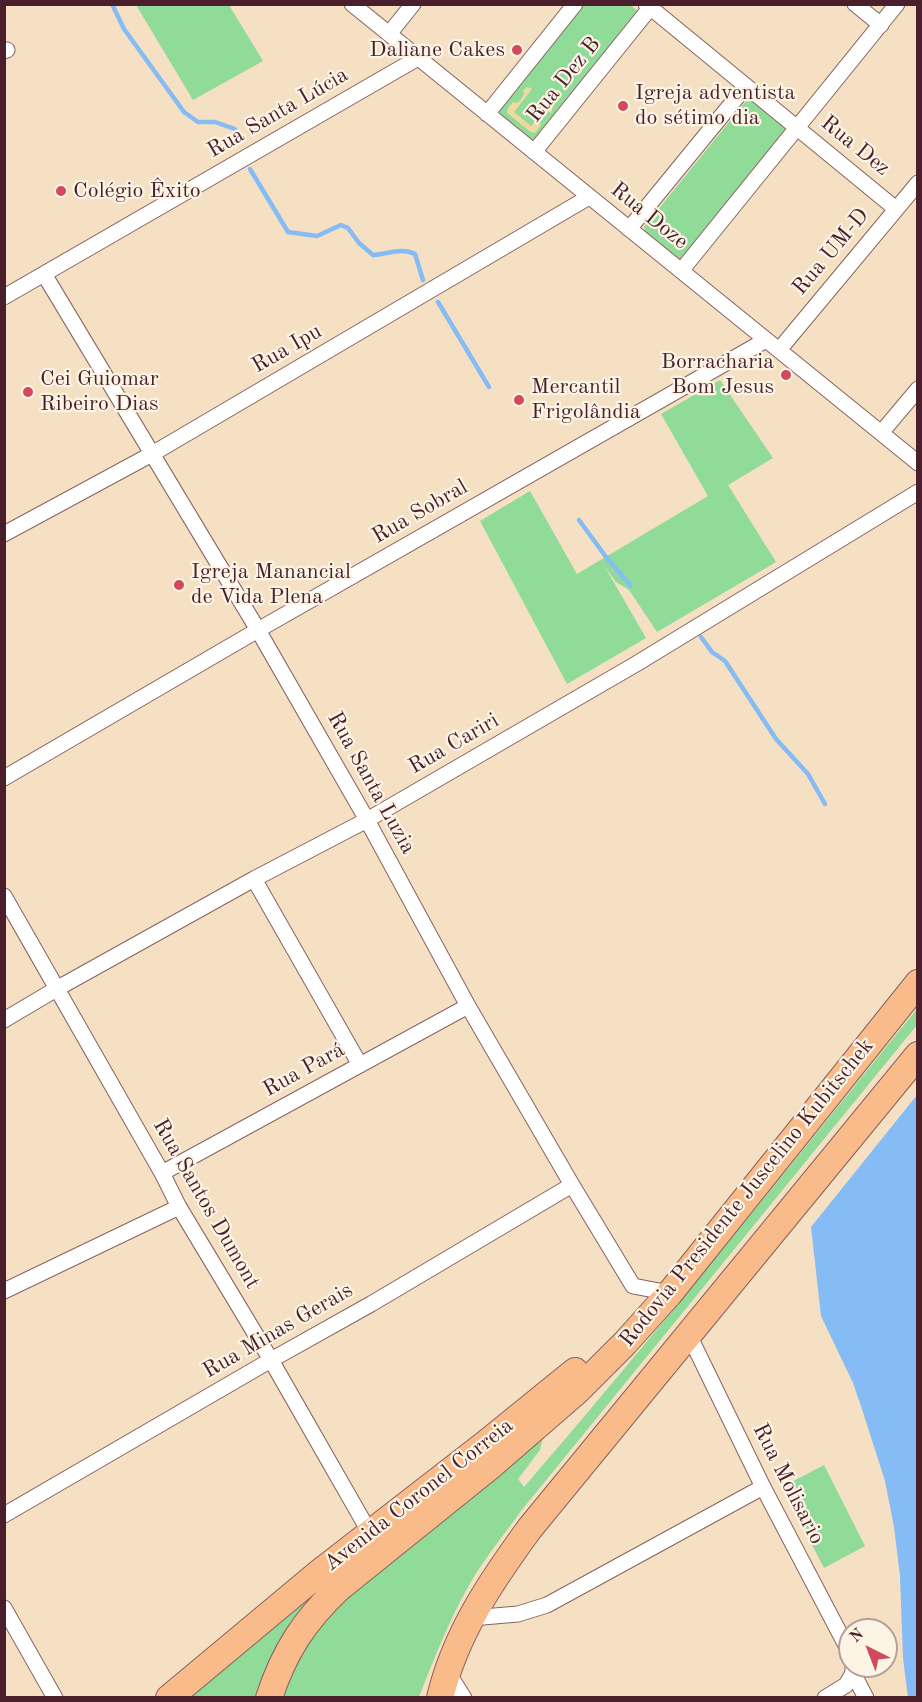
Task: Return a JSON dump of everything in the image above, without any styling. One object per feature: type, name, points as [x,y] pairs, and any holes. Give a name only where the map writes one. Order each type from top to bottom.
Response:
[{"type":"highway","name":"Rodovia Presidente Juscelino Kubitschek","points":[[269,1698],[277,1673],[289,1649],[319,1607],[339,1588],[493,1464],[552,1413],[611,1357],[670,1293],[918,983]]},
{"type":"highway","name":"Rodovia Presidente Juscelino Kubitschek","points":[[440,1687],[471,1618],[530,1528],[918,1055]]},
{"type":"highway","name":"Avenida Coronel Correia","points":[[169,1698],[294,1593],[485,1444],[670,1293]]},
{"type":"street","name":"Rua Doze","points":[[352,4],[918,463]]},
{"type":"street","points":[[389,34],[413,4]]},
{"type":"street","points":[[487,114],[575,4]]},
{"type":"street","points":[[855,4],[880,25]]},
{"type":"street","points":[[681,271],[897,4]]},
{"type":"street","name":"Rua Dez","points":[[648,6],[896,209]]},
{"type":"street","name":"Rua Dez B","points":[[534,152],[648,6]]},
{"type":"street","name":"Rua Santa Lúcia","points":[[4,297],[418,58]]},
{"type":"street","points":[[629,229],[746,86]]},
{"type":"street","name":"Rua UM-D","points":[[779,350],[918,183]]},
{"type":"street","name":"Rua Ipu","points":[[4,534],[152,454],[589,197]]},
{"type":"street","name":"Rua Santa Luzia","points":[[45,274],[258,630],[367,820],[468,1006],[633,1286],[670,1293]]},
{"type":"street","name":"Rua Sobral","points":[[4,778],[766,340]]},
{"type":"street","points":[[881,433],[918,389]]},
{"type":"street","name":"Rua Cariri","points":[[4,1020],[254,879],[367,820],[636,664],[918,492]]},
{"type":"street","points":[[254,879],[360,1065]]},
{"type":"street","name":"Rua Santos Dumont","points":[[4,896],[180,1207],[370,1533]]},
{"type":"street","name":"Rua Pará","points":[[162,1173],[468,1006]]},
{"type":"street","name":"Rua Minas Gerais","points":[[4,1515],[371,1304],[572,1185]]},
{"type":"street","points":[[4,1292],[180,1207]]},
{"type":"street","name":"Rua Molisario","points":[[689,1335],[763,1487],[838,1630]]},
{"type":"street","points":[[471,1618],[518,1614],[547,1605],[763,1487]]},
{"type":"street","points":[[4,1608],[55,1698]]},
{"type":"street","points":[[825,1698],[846,1685],[849,1678]]},
{"type":"street","points":[[857,1678],[866,1698]]},
{"type":"street","points":[[440,1687],[464,1698]]},
{"type":"green space","points":[[136,5],[229,5],[263,61],[193,100]]},
{"type":"green space","points":[[584,5],[630,5],[638,11],[536,139],[531,140],[500,114],[500,110]]},
{"type":"green space","points":[[751,100],[786,128],[786,134],[683,259],[678,259],[645,232],[644,227],[746,101]]},
{"type":"green space","points":[[720,380],[773,458],[728,485],[776,562],[657,632],[629,590],[616,582],[605,567],[646,638],[567,684],[480,521],[530,491],[577,574],[708,496],[661,414]]},
{"type":"green space","points":[[917,1009],[917,1025],[521,1511],[492,1551],[459,1604],[419,1697],[279,1698],[289,1670],[331,1608],[544,1432],[540,1450],[518,1479],[524,1487],[673,1309]]},
{"type":"green space","points":[[824,1465],[865,1546],[824,1568],[782,1487]]},
{"type":"green space","points":[[394,1531],[259,1697],[181,1698],[310,1589]]},
{"type":"sand","points":[[528,87],[532,89],[514,112],[531,126],[550,104],[553,107],[551,113],[542,115],[541,125],[535,133],[507,113],[513,102],[520,101],[524,94],[523,90]]},
{"type":"water","points":[[917,1095],[918,1697],[908,1698],[903,1658],[900,1576],[885,1481],[853,1383],[821,1316],[811,1227]]},
{"type":"waterway","points":[[112,4],[124,29],[184,112],[198,122],[215,122],[235,129]]},
{"type":"waterway","points":[[250,169],[288,232],[317,236],[341,225],[348,228],[359,243],[373,255],[400,251],[415,254],[423,280]]},
{"type":"waterway","points":[[438,302],[489,387]]},
{"type":"waterway","points":[[579,520],[630,585]]},
{"type":"waterway","points":[[701,637],[712,652],[725,661],[776,739],[808,774],[825,804]]},
{"type":"place","name":"Daliane Cakes","points":[[517,50]]},
{"type":"place","name":"Igreja adventista do sétimo dia","points":[[623,106]]},
{"type":"place","name":"Colégio Êxito","points":[[61,191]]},
{"type":"place","name":"Borracharia Bom Jesus","points":[[786,375]]},
{"type":"place","name":"Cei Guiomar Ribeiro Dias","points":[[28,392]]},
{"type":"place","name":"Mercantil Frigolândia","points":[[519,400]]},
{"type":"place","name":"Igreja Manancial de Vida Plena","points":[[179,585]]}]
